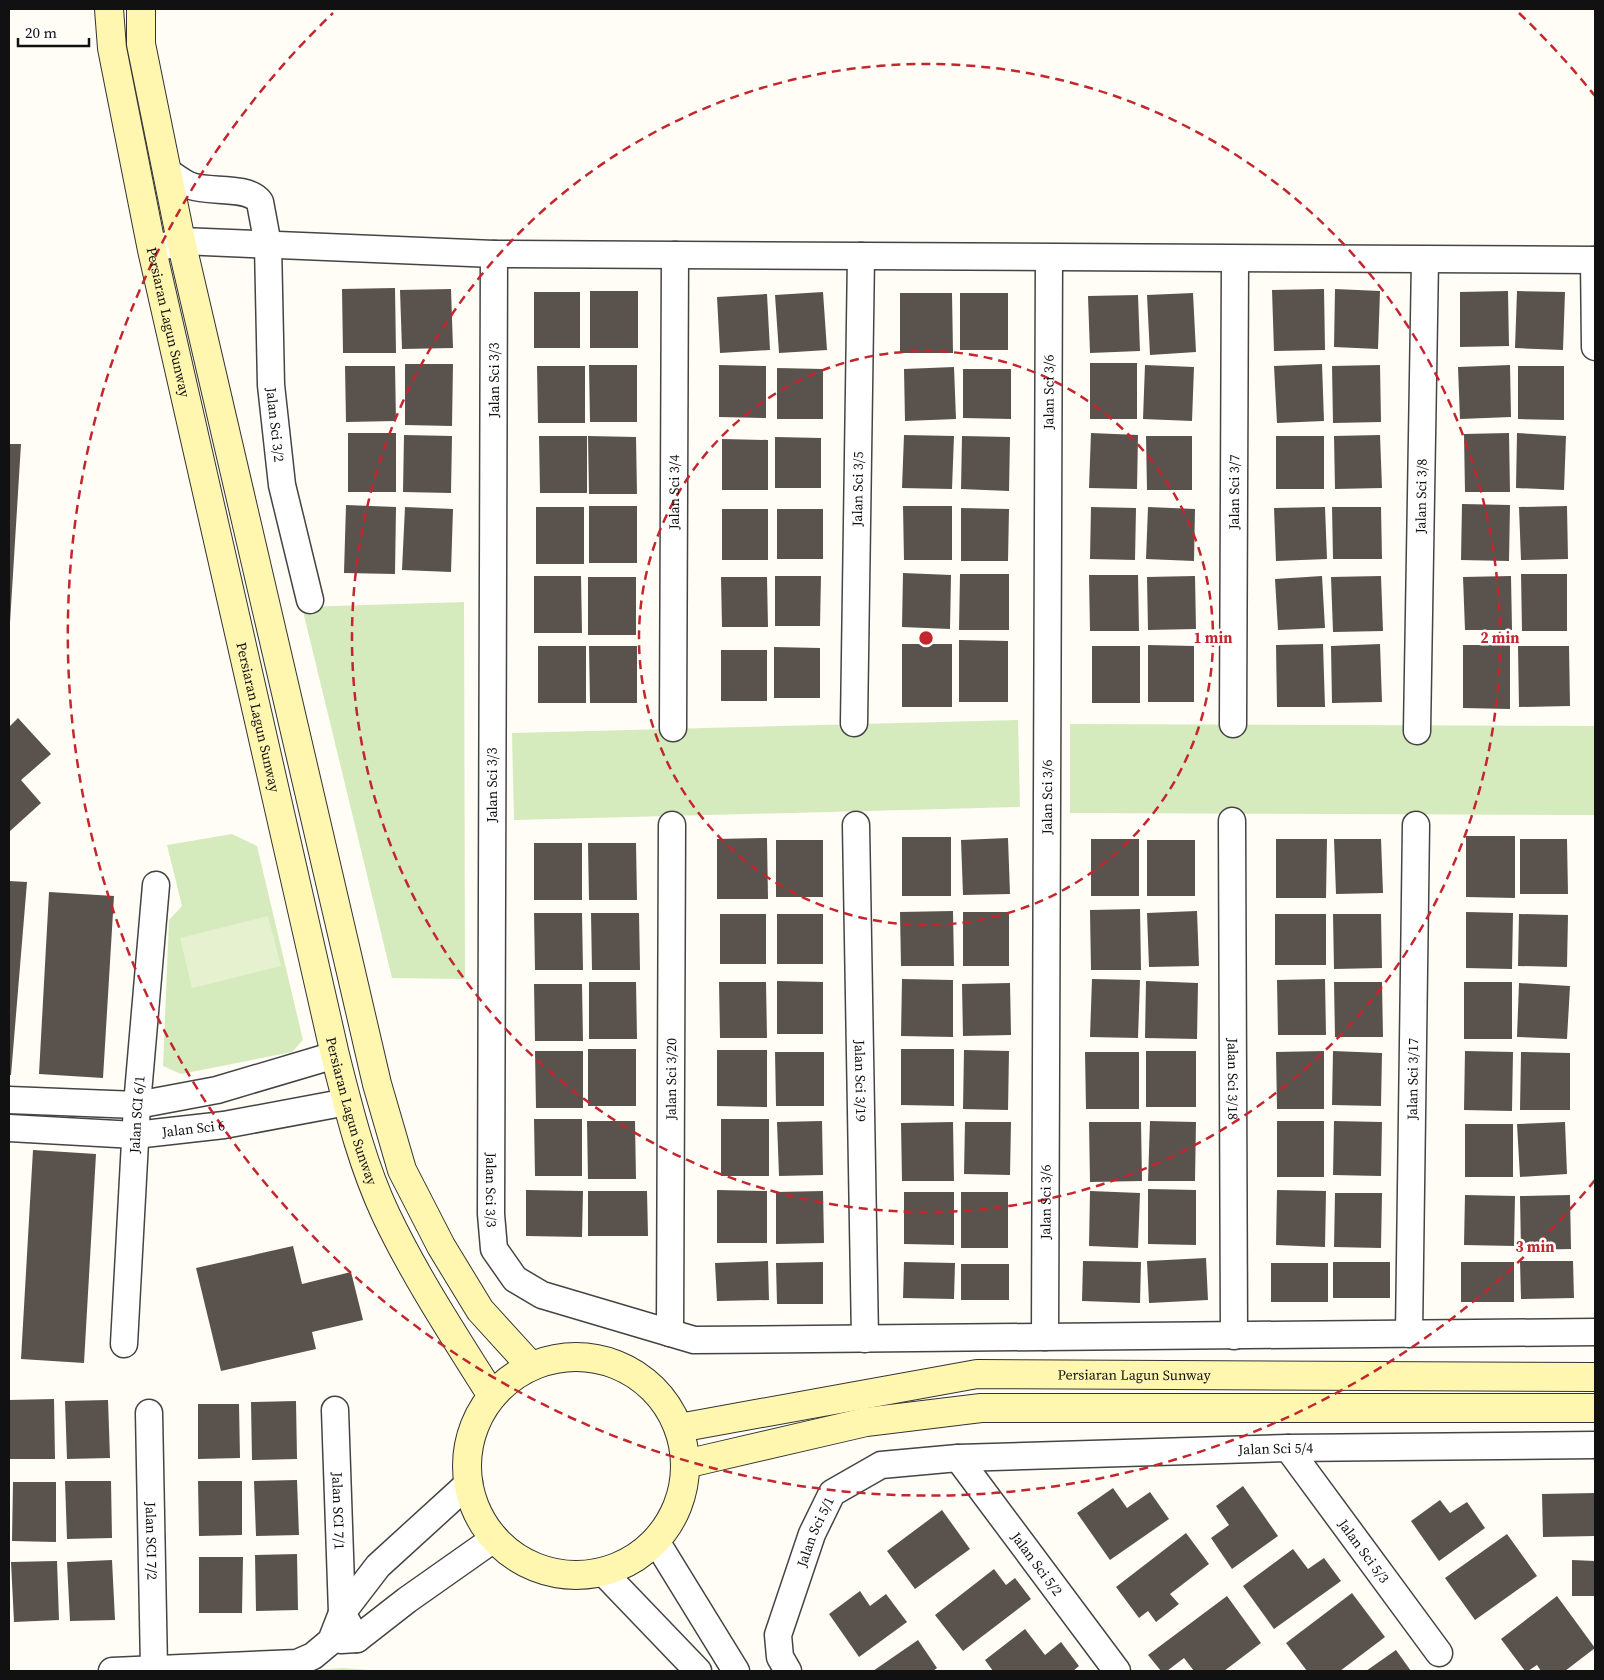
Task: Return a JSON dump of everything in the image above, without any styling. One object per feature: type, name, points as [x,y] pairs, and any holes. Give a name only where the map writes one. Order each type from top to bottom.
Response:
[{"type":"main road","name":"Persiaran Lagun Sunway","points":[[109,9],[112,48],[152,250],[335,1056],[357,1140],[386,1214],[428,1292],[492,1396]]},
{"type":"main road","points":[[141,9],[141,44],[181,241],[377,1084],[402,1170],[441,1246],[480,1310],[531,1366]]},
{"type":"main road","points":[[566,1356],[601,1359],[634,1373],[641,1379],[661,1397],[679,1428],[685,1464],[682,1492],[676,1510],[672,1519],[656,1541],[632,1560],[603,1572],[574,1575],[545,1570],[518,1558],[495,1538],[478,1513],[469,1483],[468,1452],[476,1422],[492,1396],[510,1378],[531,1366],[566,1356]]},
{"type":"main road","name":"Persiaran Lagun Sunway","points":[[679,1428],[977,1374],[1595,1377]]},
{"type":"main road","points":[[1182,1375],[1184,1408]]},
{"type":"main road","points":[[685,1464],[866,1422],[981,1408],[1595,1408]]},
{"type":"street","name":"Jalan Sci 3/2","points":[[167,172],[192,186],[241,192],[257,197],[260,202],[268,245],[271,385],[281,476],[310,600]]},
{"type":"street","points":[[152,250],[181,241],[494,254],[1595,260],[1595,347]]},
{"type":"street","name":"Jalan Sci 3/3","points":[[494,254],[491,1214],[494,1249],[515,1279],[542,1295],[694,1340],[1595,1332]]},
{"type":"street","name":"Jalan Sci 3/4","points":[[673,728],[675,255]]},
{"type":"street","name":"Jalan Sci 3/5","points":[[854,723],[860,256]]},
{"type":"street","name":"Jalan Sci 3/6","points":[[1045,1337],[1049,258]]},
{"type":"street","name":"Jalan Sci 3/7","points":[[1233,724],[1235,259]]},
{"type":"street","name":"Jalan Sci 3/8","points":[[1417,731],[1425,260]]},
{"type":"street","name":"Jalan Sci 3/18","points":[[1232,822],[1234,1336]]},
{"type":"street","name":"Jalan Sci 3/20","points":[[670,1333],[672,825]]},
{"type":"street","name":"Jalan Sci 3/19","points":[[856,825],[865,1339]]},
{"type":"street","name":"Jalan Sci 3/17","points":[[1409,1334],[1416,825]]},
{"type":"street","name":"Jalan SCI 6/1","points":[[124,1344],[137,1105],[156,885]]},
{"type":"street","points":[[9,1100],[137,1105],[217,1090],[335,1056]]},
{"type":"street","name":"Jalan Sci 6","points":[[9,1128],[136,1135],[224,1125],[347,1102]]},
{"type":"street","name":"Jalan SCI 7/1","points":[[335,1410],[342,1614]]},
{"type":"street","name":"Jalan SCI 7/2","points":[[149,1413],[154,1668]]},
{"type":"street","name":"Jalan Sci 5/4","points":[[958,1458],[1288,1448],[1595,1445]]},
{"type":"street","name":"Jalan Sci 5/3","points":[[1288,1448],[1439,1653]]},
{"type":"street","name":"Jalan Sci 5/1","points":[[788,1671],[780,1657],[778,1635],[812,1534],[832,1492],[880,1466],[958,1458]]},
{"type":"street","name":"Jalan Sci 5/2","points":[[958,1458],[1117,1671]]},
{"type":"street","points":[[112,1671],[297,1662],[313,1656],[331,1641],[342,1614],[378,1566],[469,1483]]},
{"type":"street","points":[[331,1641],[357,1639],[407,1600],[495,1538]]},
{"type":"street","points":[[656,1541],[736,1671]]},
{"type":"street","points":[[603,1572],[695,1667],[717,1640]]},
{"type":"street","points":[[342,1614],[357,1639]]},
{"type":"green space","points":[[464,602],[465,979],[392,978],[302,607]]},
{"type":"green space","points":[[1018,720],[1020,807],[514,820],[512,733]]},
{"type":"green space","points":[[1070,724],[1595,726],[1595,815],[1070,813]]},
{"type":"green space","points":[[232,834],[257,846],[303,1040],[292,1052],[181,1074],[163,1066],[169,920],[182,906],[167,845]]},
{"type":"green space","points":[[268,916],[281,966],[192,988],[180,938]]},
{"type":"green space","points":[[343,1668],[384,1671],[296,1671]]},
{"type":"building","points":[[395,288],[396,353],[343,353],[342,289]]},
{"type":"building","points":[[451,289],[453,348],[402,349],[400,290]]},
{"type":"building","points":[[1324,289],[1325,350],[1274,351],[1272,290]]},
{"type":"building","points":[[1335,289],[1380,291],[1378,349],[1334,347]]},
{"type":"building","points":[[590,291],[638,291],[638,348],[590,348]]},
{"type":"building","points":[[1508,291],[1509,346],[1460,347],[1460,292]]},
{"type":"building","points":[[1517,291],[1565,292],[1563,350],[1515,348]]},
{"type":"building","points":[[534,292],[580,292],[580,348],[534,348]]},
{"type":"building","points":[[823,292],[827,350],[779,353],[775,295]]},
{"type":"building","points":[[900,293],[952,293],[953,353],[900,353]]},
{"type":"building","points":[[960,293],[1008,293],[1008,350],[960,350]]},
{"type":"building","points":[[1193,293],[1196,352],[1150,355],[1147,295]]},
{"type":"building","points":[[767,294],[770,350],[720,353],[717,297]]},
{"type":"building","points":[[1138,295],[1140,351],[1090,353],[1088,296]]},
{"type":"building","points":[[1090,363],[1137,363],[1137,419],[1090,419]]},
{"type":"building","points":[[405,364],[453,364],[452,426],[405,425]]},
{"type":"building","points":[[1322,364],[1324,421],[1277,423],[1274,366]]},
{"type":"building","points":[[589,365],[637,365],[637,422],[590,422]]},
{"type":"building","points":[[719,365],[766,366],[766,418],[719,417]]},
{"type":"building","points":[[1145,365],[1194,367],[1192,421],[1143,419]]},
{"type":"building","points":[[1380,365],[1381,422],[1333,423],[1332,366]]},
{"type":"building","points":[[1510,365],[1511,417],[1460,419],[1458,367]]},
{"type":"building","points":[[345,366],[395,366],[396,421],[346,422]]},
{"type":"building","points":[[537,366],[585,366],[585,423],[538,423]]},
{"type":"building","points":[[1518,366],[1564,366],[1564,420],[1518,419]]},
{"type":"building","points":[[954,367],[956,419],[905,421],[904,369]]},
{"type":"building","points":[[777,368],[823,369],[823,419],[777,419]]},
{"type":"building","points":[[963,369],[1011,369],[1011,419],[963,418]]},
{"type":"building","points":[[348,433],[396,433],[396,492],[348,492]]},
{"type":"building","points":[[1091,433],[1138,435],[1137,489],[1089,488]]},
{"type":"building","points":[[1509,433],[1510,492],[1465,492],[1464,434]]},
{"type":"building","points":[[1517,433],[1566,436],[1564,490],[1516,488]]},
{"type":"building","points":[[404,435],[452,436],[451,493],[403,492]]},
{"type":"building","points":[[904,435],[954,436],[952,489],[902,488]]},
{"type":"building","points":[[1380,435],[1382,488],[1335,489],[1334,436]]},
{"type":"building","points":[[539,436],[587,436],[587,493],[540,493]]},
{"type":"building","points":[[588,436],[636,437],[637,494],[589,494]]},
{"type":"building","points":[[962,436],[1010,437],[1009,491],[961,489]]},
{"type":"building","points":[[1146,436],[1192,436],[1192,490],[1147,490]]},
{"type":"building","points":[[1276,436],[1324,436],[1324,489],[1276,489]]},
{"type":"building","points":[[775,437],[821,438],[821,488],[775,488]]},
{"type":"building","points":[[722,439],[768,440],[768,490],[722,490]]},
{"type":"building","points":[[9,444],[21,444],[10,623],[9,623]]},
{"type":"building","points":[[1462,504],[1510,505],[1509,561],[1461,560]]},
{"type":"building","points":[[346,505],[396,507],[395,574],[344,573]]},
{"type":"building","points":[[589,506],[637,506],[637,563],[589,563]]},
{"type":"building","points":[[903,506],[952,506],[952,560],[904,560]]},
{"type":"building","points":[[1567,506],[1568,559],[1521,560],[1519,507]]},
{"type":"building","points":[[405,507],[453,509],[451,572],[402,570]]},
{"type":"building","points":[[536,507],[584,507],[584,564],[536,564]]},
{"type":"building","points":[[1091,507],[1136,508],[1135,560],[1090,559]]},
{"type":"building","points":[[1148,507],[1195,509],[1194,561],[1146,559]]},
{"type":"building","points":[[1325,507],[1327,559],[1276,561],[1274,508]]},
{"type":"building","points":[[1332,507],[1381,507],[1382,559],[1333,559]]},
{"type":"building","points":[[961,508],[1009,509],[1008,561],[961,561]]},
{"type":"building","points":[[722,509],[768,509],[768,560],[722,560]]},
{"type":"building","points":[[777,509],[823,509],[823,559],[777,559]]},
{"type":"building","points":[[903,573],[951,575],[950,629],[902,627]]},
{"type":"building","points":[[960,574],[1009,574],[1009,630],[959,630]]},
{"type":"building","points":[[1521,574],[1567,574],[1567,631],[1522,631]]},
{"type":"building","points":[[1089,575],[1138,575],[1139,631],[1090,631]]},
{"type":"building","points":[[534,576],[581,576],[582,633],[534,633]]},
{"type":"building","points":[[775,576],[821,576],[820,626],[775,626]]},
{"type":"building","points":[[1195,576],[1196,629],[1148,630],[1147,577]]},
{"type":"building","points":[[1322,576],[1325,628],[1278,630],[1275,579]]},
{"type":"building","points":[[1381,576],[1383,631],[1333,632],[1331,577]]},
{"type":"building","points":[[1511,576],[1512,630],[1465,630],[1463,577]]},
{"type":"building","points":[[588,577],[636,577],[636,635],[588,635]]},
{"type":"building","points":[[721,577],[767,577],[768,627],[722,627]]},
{"type":"building","points":[[959,640],[1008,641],[1008,702],[959,702]]},
{"type":"building","points":[[902,644],[952,644],[952,707],[902,707]]},
{"type":"building","points":[[1323,644],[1325,707],[1277,707],[1276,645]]},
{"type":"building","points":[[1380,644],[1382,702],[1332,703],[1331,646]]},
{"type":"building","points":[[1148,645],[1194,646],[1194,702],[1148,702]]},
{"type":"building","points":[[1463,645],[1510,645],[1510,709],[1463,708]]},
{"type":"building","points":[[538,646],[586,646],[586,703],[538,703]]},
{"type":"building","points":[[589,646],[637,646],[637,703],[590,703]]},
{"type":"building","points":[[1092,646],[1140,646],[1140,703],[1092,703]]},
{"type":"building","points":[[1518,646],[1569,646],[1570,706],[1519,707]]},
{"type":"building","points":[[774,647],[820,648],[820,698],[774,698]]},
{"type":"building","points":[[721,650],[767,650],[767,701],[721,701]]},
{"type":"building","points":[[18,718],[51,754],[21,780],[41,803],[9,832],[9,727]]},
{"type":"building","points":[[1466,836],[1515,836],[1515,898],[1466,897]]},
{"type":"building","points":[[902,837],[951,837],[951,896],[902,896]]},
{"type":"building","points":[[767,838],[768,899],[717,899],[717,839]]},
{"type":"building","points":[[1008,838],[1010,894],[963,895],[961,840]]},
{"type":"building","points":[[1091,839],[1139,839],[1139,896],[1091,896]]},
{"type":"building","points":[[1276,839],[1327,839],[1326,898],[1276,898]]},
{"type":"building","points":[[1334,839],[1381,839],[1383,893],[1336,894]]},
{"type":"building","points":[[1520,839],[1567,839],[1568,894],[1520,894]]},
{"type":"building","points":[[776,840],[823,840],[823,897],[776,897]]},
{"type":"building","points":[[1147,840],[1195,840],[1195,896],[1147,896]]},
{"type":"building","points":[[534,843],[582,843],[582,900],[534,900]]},
{"type":"building","points":[[588,843],[636,843],[637,900],[589,900]]},
{"type":"building","points":[[9,881],[27,882],[11,1075],[9,1075]]},
{"type":"building","points":[[49,892],[114,896],[103,1078],[39,1074]]},
{"type":"building","points":[[1140,909],[1141,970],[1091,970],[1090,910]]},
{"type":"building","points":[[953,911],[954,966],[901,966],[900,912]]},
{"type":"building","points":[[1197,911],[1199,966],[1149,967],[1147,913]]},
{"type":"building","points":[[963,912],[1009,912],[1009,966],[963,966]]},
{"type":"building","points":[[1466,912],[1513,913],[1512,969],[1466,968]]},
{"type":"building","points":[[534,913],[582,913],[583,970],[535,970]]},
{"type":"building","points":[[591,913],[639,913],[640,970],[592,970]]},
{"type":"building","points":[[720,914],[766,914],[766,964],[720,964]]},
{"type":"building","points":[[777,914],[823,914],[823,964],[777,964]]},
{"type":"building","points":[[1275,914],[1326,914],[1326,965],[1275,965]]},
{"type":"building","points":[[1333,914],[1381,914],[1382,968],[1334,969]]},
{"type":"building","points":[[1519,914],[1568,915],[1567,967],[1518,966]]},
{"type":"building","points":[[902,979],[953,980],[953,1037],[901,1036]]},
{"type":"building","points":[[1092,979],[1140,980],[1138,1038],[1090,1037]]},
{"type":"building","points":[[1325,979],[1326,1035],[1278,1035],[1277,980]]},
{"type":"building","points":[[777,981],[823,982],[823,1034],[777,1034]]},
{"type":"building","points":[[1146,981],[1198,983],[1197,1039],[1145,1038]]},
{"type":"building","points":[[589,982],[636,982],[637,1039],[589,1039]]},
{"type":"building","points":[[719,982],[766,982],[767,1038],[720,1038]]},
{"type":"building","points":[[1334,982],[1382,982],[1383,1037],[1335,1037]]},
{"type":"building","points":[[1464,982],[1512,982],[1512,1039],[1464,1039]]},
{"type":"building","points":[[1010,983],[1011,1035],[963,1036],[962,984]]},
{"type":"building","points":[[1519,983],[1570,986],[1567,1039],[1517,1037]]},
{"type":"building","points":[[534,984],[582,984],[583,1041],[535,1041]]},
{"type":"building","points":[[588,1049],[636,1049],[636,1106],[588,1106]]},
{"type":"building","points":[[901,1049],[954,1049],[954,1106],[901,1105]]},
{"type":"building","points":[[717,1050],[767,1050],[767,1107],[717,1106]]},
{"type":"building","points":[[964,1050],[1009,1051],[1008,1110],[963,1109]]},
{"type":"building","points":[[535,1051],[583,1051],[583,1108],[536,1108]]},
{"type":"building","points":[[1146,1051],[1196,1051],[1196,1107],[1146,1107]]},
{"type":"building","points":[[1324,1051],[1324,1109],[1277,1109],[1276,1052]]},
{"type":"building","points":[[1333,1051],[1382,1053],[1381,1106],[1332,1105]]},
{"type":"building","points":[[1465,1051],[1513,1052],[1512,1111],[1464,1110]]},
{"type":"building","points":[[775,1052],[824,1052],[824,1106],[776,1106]]},
{"type":"building","points":[[1085,1052],[1139,1052],[1139,1109],[1086,1109]]},
{"type":"building","points":[[1521,1052],[1570,1053],[1570,1110],[1520,1110]]},
{"type":"building","points":[[534,1119],[582,1119],[582,1176],[535,1176]]},
{"type":"building","points":[[721,1119],[769,1119],[769,1176],[721,1176]]},
{"type":"building","points":[[587,1121],[635,1121],[636,1179],[588,1179]]},
{"type":"building","points":[[822,1121],[823,1175],[779,1176],[777,1122]]},
{"type":"building","points":[[1150,1121],[1196,1122],[1195,1181],[1148,1181]]},
{"type":"building","points":[[1277,1121],[1324,1121],[1324,1177],[1277,1177]]},
{"type":"building","points":[[1334,1121],[1382,1122],[1381,1176],[1333,1175]]},
{"type":"building","points":[[953,1122],[954,1181],[902,1181],[901,1123]]},
{"type":"building","points":[[965,1122],[1011,1122],[1010,1175],[964,1174]]},
{"type":"building","points":[[1089,1122],[1141,1122],[1142,1181],[1090,1182]]},
{"type":"building","points":[[1565,1122],[1567,1174],[1520,1177],[1517,1124]]},
{"type":"building","points":[[1465,1124],[1513,1124],[1513,1177],[1465,1177]]},
{"type":"building","points":[[33,1150],[96,1154],[84,1363],[21,1359]]},
{"type":"building","points":[[1148,1189],[1196,1190],[1196,1245],[1148,1244]]},
{"type":"building","points":[[526,1190],[583,1191],[582,1237],[526,1236]]},
{"type":"building","points":[[717,1190],[767,1191],[767,1243],[717,1243]]},
{"type":"building","points":[[1277,1190],[1326,1191],[1325,1247],[1276,1245]]},
{"type":"building","points":[[588,1191],[647,1191],[648,1236],[588,1236]]},
{"type":"building","points":[[823,1191],[824,1243],[776,1244],[776,1192]]},
{"type":"building","points":[[1090,1191],[1140,1193],[1138,1248],[1089,1246]]},
{"type":"building","points":[[904,1192],[954,1192],[954,1245],[904,1244]]},
{"type":"building","points":[[961,1192],[1008,1192],[1008,1248],[961,1248]]},
{"type":"building","points":[[1335,1193],[1382,1193],[1381,1248],[1334,1247]]},
{"type":"building","points":[[1465,1195],[1515,1196],[1514,1246],[1464,1245]]},
{"type":"building","points":[[1570,1195],[1571,1249],[1521,1250],[1520,1196]]},
{"type":"building","points":[[293,1246],[302,1284],[351,1272],[363,1320],[312,1332],[316,1349],[221,1371],[196,1268]]},
{"type":"building","points":[[1206,1258],[1208,1300],[1149,1303],[1147,1261]]},
{"type":"building","points":[[768,1261],[769,1300],[717,1301],[715,1263]]},
{"type":"building","points":[[1083,1261],[1141,1262],[1140,1303],[1082,1301]]},
{"type":"building","points":[[1520,1261],[1573,1261],[1574,1298],[1521,1299]]},
{"type":"building","points":[[823,1262],[823,1304],[777,1304],[776,1263]]},
{"type":"building","points":[[904,1262],[955,1263],[954,1299],[903,1298]]},
{"type":"building","points":[[1333,1262],[1390,1262],[1390,1298],[1333,1298]]},
{"type":"building","points":[[1461,1262],[1514,1262],[1514,1302],[1461,1302]]},
{"type":"building","points":[[1271,1263],[1328,1263],[1328,1302],[1271,1302]]},
{"type":"building","points":[[961,1264],[1009,1264],[1009,1300],[961,1300]]},
{"type":"building","points":[[54,1399],[55,1459],[10,1459],[9,1400]]},
{"type":"building","points":[[108,1400],[110,1458],[67,1459],[65,1401]]},
{"type":"building","points":[[296,1401],[297,1459],[252,1460],[251,1402]]},
{"type":"building","points":[[198,1404],[239,1404],[240,1458],[198,1459]]},
{"type":"building","points":[[297,1480],[299,1535],[256,1536],[254,1481]]},
{"type":"building","points":[[65,1481],[111,1481],[112,1538],[67,1539]]},
{"type":"building","points":[[198,1481],[242,1481],[242,1535],[199,1536]]},
{"type":"building","points":[[13,1482],[56,1482],[56,1542],[12,1541]]},
{"type":"building","points":[[1243,1486],[1278,1536],[1232,1569],[1211,1538],[1229,1525],[1216,1506]]},
{"type":"building","points":[[1113,1488],[1127,1508],[1150,1492],[1169,1519],[1110,1560],[1077,1513]]},
{"type":"building","points":[[1595,1493],[1595,1536],[1543,1537],[1542,1494]]},
{"type":"building","points":[[1440,1500],[1450,1513],[1467,1502],[1485,1528],[1439,1561],[1411,1521]]},
{"type":"building","points":[[942,1510],[970,1549],[915,1589],[887,1551]]},
{"type":"building","points":[[1186,1533],[1209,1564],[1170,1594],[1179,1604],[1156,1622],[1148,1611],[1139,1618],[1116,1587]]},
{"type":"building","points":[[1507,1534],[1537,1576],[1475,1620],[1445,1578]]},
{"type":"building","points":[[1293,1549],[1308,1569],[1324,1558],[1341,1581],[1274,1629],[1243,1586]]},
{"type":"building","points":[[297,1554],[298,1610],[256,1611],[255,1555]]},
{"type":"building","points":[[199,1557],[243,1557],[242,1613],[199,1613]]},
{"type":"building","points":[[112,1560],[115,1620],[70,1621],[67,1562]]},
{"type":"building","points":[[1572,1560],[1595,1561],[1595,1596],[1572,1596]]},
{"type":"building","points":[[57,1561],[59,1620],[14,1622],[11,1562]]},
{"type":"building","points":[[994,1569],[1006,1585],[1015,1578],[1031,1599],[963,1651],[935,1615]]},
{"type":"building","points":[[860,1591],[870,1606],[886,1594],[907,1622],[859,1657],[829,1614]]},
{"type":"building","points":[[1352,1593],[1385,1637],[1340,1671],[1307,1671],[1286,1643]]},
{"type":"building","points":[[1227,1596],[1261,1643],[1224,1671],[1194,1671],[1184,1658],[1167,1671],[1161,1671],[1148,1655]]},
{"type":"building","points":[[1557,1596],[1595,1648],[1565,1671],[1541,1671],[1537,1665],[1525,1671],[1501,1639]]},
{"type":"building","points":[[1025,1629],[1045,1655],[1061,1642],[1079,1666],[1073,1671],[993,1671],[985,1660]]},
{"type":"building","points":[[918,1640],[937,1668],[933,1671],[873,1671]]},
{"type":"building","points":[[1396,1650],[1411,1671],[1366,1671]]}]
